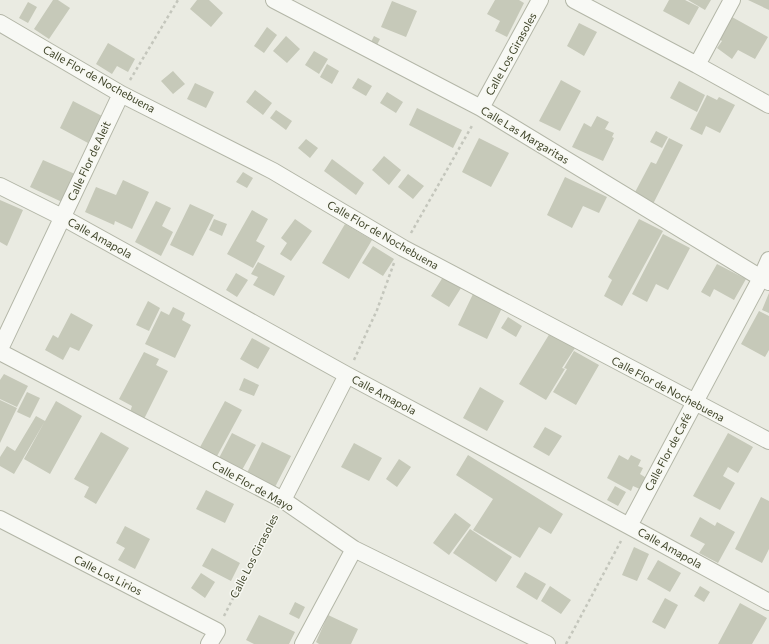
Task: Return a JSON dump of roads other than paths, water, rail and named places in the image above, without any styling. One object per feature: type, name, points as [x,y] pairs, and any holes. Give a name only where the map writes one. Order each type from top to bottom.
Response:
[{"type":"street","name":"Calle Las Margaritas","points":[[274,0],[481,108],[765,280]]},
{"type":"street","name":"Calle Los Girasoles","points":[[481,108],[540,0]]},
{"type":"street","points":[[574,0],[769,105]]},
{"type":"street","points":[[697,65],[732,0]]},
{"type":"street","name":"Calle Flor de Nochebuena","points":[[0,23],[121,94],[273,171],[403,248],[694,403],[769,441]]},
{"type":"street","name":"Calle Flor de Aleit","points":[[0,349],[121,94]]},
{"type":"street","name":"Calle Amapola","points":[[0,186],[62,217],[347,375],[769,602]]},
{"type":"street","name":"Calle Flor de Café","points":[[629,526],[694,403],[765,280],[769,260]]},
{"type":"street","name":"Calle Flor de Mayo","points":[[0,352],[283,500],[354,549],[547,644]]},
{"type":"street","points":[[283,500],[347,375]]},
{"type":"street","name":"Calle Los Lirios","points":[[0,519],[213,638]]},
{"type":"street","points":[[303,644],[354,549]]}]
